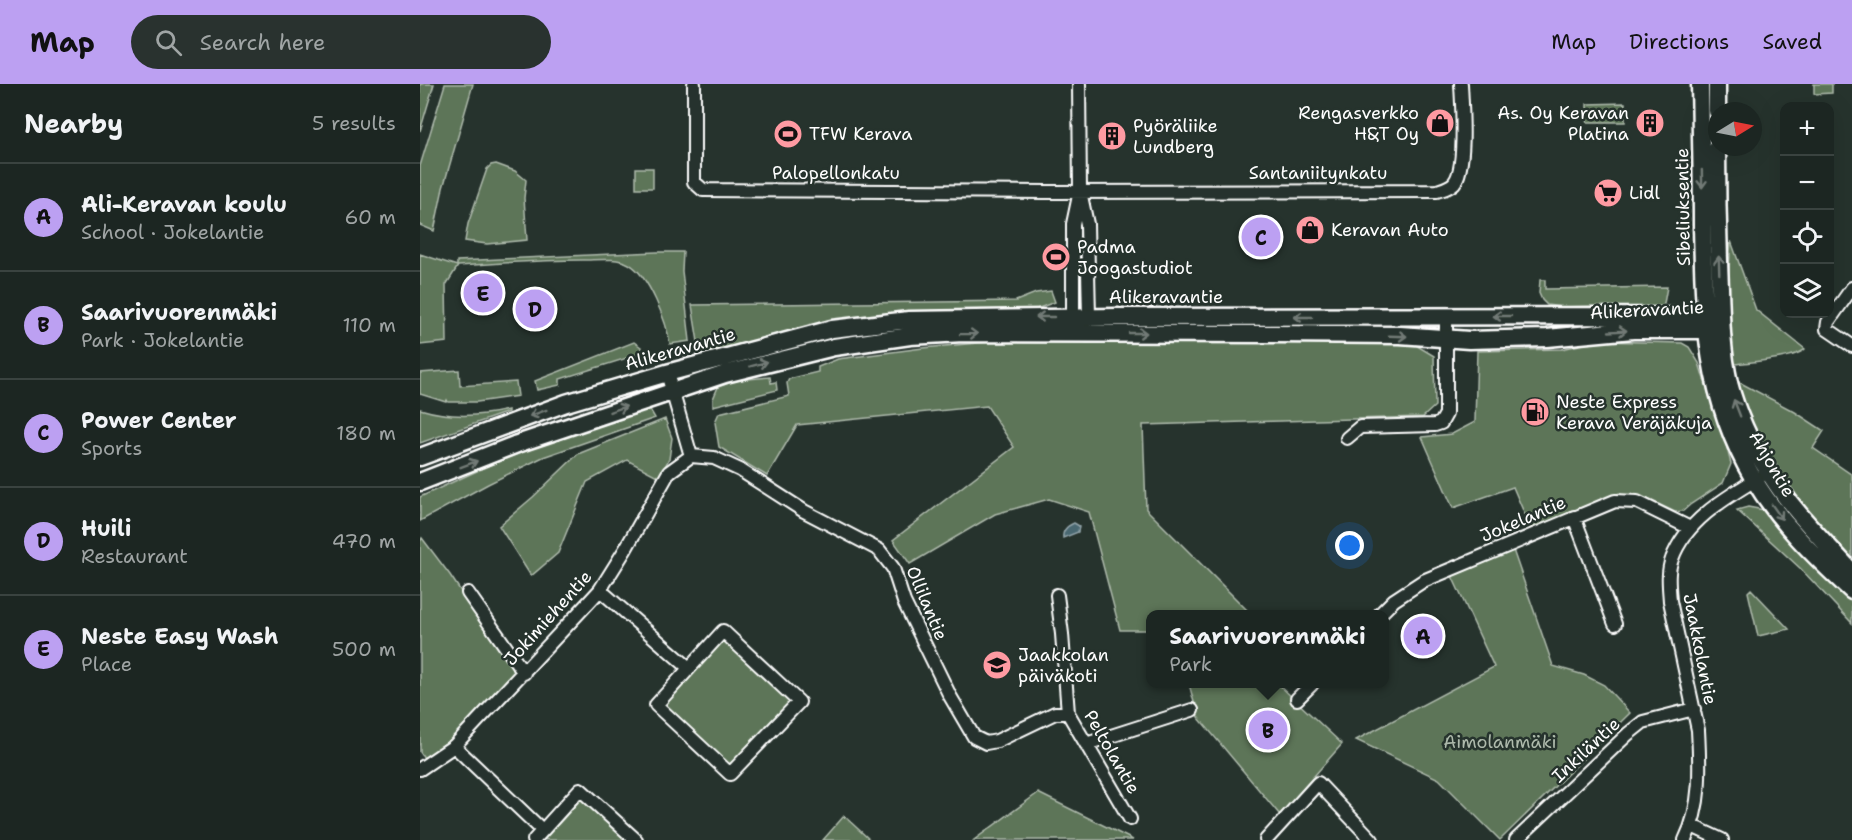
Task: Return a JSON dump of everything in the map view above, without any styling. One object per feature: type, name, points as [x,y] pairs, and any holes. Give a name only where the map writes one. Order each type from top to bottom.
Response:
[{"type":"main road","name":"Sibeliuksentie","points":[[1700,84],[1711,323]]},
{"type":"main road","points":[[1718,84],[1718,102]]},
{"type":"main road","name":"Sibeliuksentie","points":[[1711,323],[1718,231],[1718,156]]},
{"type":"main road","name":"Alikeravantie","points":[[420,457],[566,403],[667,373],[832,329],[909,320],[1081,317],[1446,317],[1711,323]]},
{"type":"main road","name":"Alikeravantie","points":[[420,482],[517,444],[672,390],[735,371],[823,349],[910,336],[963,333],[1400,335],[1469,340],[1547,338],[1660,323]]},
{"type":"main road","name":"Ahjontie","points":[[1711,323],[1729,424],[1762,477],[1784,522],[1814,557],[1852,591]]},
{"type":"main road","name":"Ahjontie","points":[[1762,477],[1790,501],[1852,572]]},
{"type":"street","name":"Palopellonkatu","points":[[694,84],[694,182],[703,190],[1080,191]]},
{"type":"street","points":[[1079,84],[1080,191],[1087,224],[1079,333]]},
{"type":"street","name":"Santaniitynkatu","points":[[1080,191],[1437,191],[1445,189],[1454,183],[1460,173],[1461,84]]},
{"type":"street","points":[[1852,288],[1828,322],[1827,329],[1852,346]]},
{"type":"street","points":[[1347,438],[1360,427],[1441,423],[1446,414],[1446,317]]},
{"type":"street","points":[[667,373],[691,456]]},
{"type":"street","name":"Jokimiehentie","points":[[420,769],[454,746],[600,590],[669,472],[691,456]]},
{"type":"street","name":"Ollilantie","points":[[691,456],[714,458],[740,470],[804,511],[879,550],[893,568],[909,612],[950,696],[974,737],[986,743],[997,741],[1055,713],[1068,713]]},
{"type":"street","name":"Jaakkolantie","points":[[1684,840],[1692,826],[1699,794],[1698,730],[1670,601],[1668,580],[1672,559],[1690,528],[1720,502],[1762,477]]},
{"type":"street","name":"Jokelantie","points":[[1385,610],[1394,600],[1422,581],[1615,501],[1637,502],[1690,528]]},
{"type":"street","points":[[1574,517],[1615,624]]},
{"type":"street","points":[[600,590],[689,668]]},
{"type":"street","points":[[468,594],[524,673]]},
{"type":"street","name":"Peltolantie","points":[[1057,595],[1068,713],[1130,819]]},
{"type":"street","points":[[723,631],[799,702],[730,774],[656,705],[689,668],[723,631]]},
{"type":"street","points":[[1297,699],[1308,688]]},
{"type":"street","name":"Inkiläntie","points":[[1516,840],[1643,722],[1694,709]]},
{"type":"street","points":[[1086,744],[1192,710]]},
{"type":"street","points":[[454,746],[542,830]]},
{"type":"street","points":[[1266,840],[1318,783],[1372,840]]},
{"type":"street","points":[[534,840],[580,789],[636,840]]},
{"type":"street","points":[[1692,826],[1722,840]]},
{"type":"green space","points":[[420,84],[434,84],[420,131]]},
{"type":"green space","points":[[445,84],[473,84],[443,188],[434,231],[420,225],[420,166]]},
{"type":"green space","points":[[1814,84],[1832,84],[1832,93],[1814,94]]},
{"type":"green space","points":[[1625,103],[1625,122],[1587,122],[1587,104]]},
{"type":"green space","points":[[496,164],[515,171],[526,180],[524,198],[527,240],[487,244],[465,241],[468,224],[487,169]]},
{"type":"green space","points":[[636,168],[653,168],[653,188],[636,188]]},
{"type":"green space","points":[[1731,241],[1756,310],[1805,349],[1772,360],[1734,364],[1729,302]]},
{"type":"green space","points":[[683,252],[682,271],[690,341],[670,344],[656,300],[636,270],[624,262],[600,259],[458,266],[446,285],[447,342],[420,345],[420,254],[457,266],[457,261]]},
{"type":"green space","points":[[1540,280],[1545,280],[1545,289],[1667,287],[1663,309],[1629,312],[1595,306],[1547,305],[1539,293]]},
{"type":"green space","points":[[1051,291],[1055,302],[1031,311],[833,324],[700,354],[692,305],[1016,301],[1036,293]]},
{"type":"green space","points":[[1265,341],[1414,344],[1434,356],[1435,406],[1423,417],[1143,425],[1146,509],[1247,610],[1146,610],[1146,630],[1120,630],[1089,512],[1049,499],[995,514],[910,564],[893,540],[1014,447],[987,406],[797,425],[767,476],[719,447],[715,422],[719,413],[789,396],[787,383],[789,379],[818,372],[818,367],[838,359],[989,342]]},
{"type":"green space","points":[[1597,341],[1682,343],[1689,347],[1699,363],[1731,464],[1723,483],[1683,511],[1675,512],[1646,498],[1627,498],[1619,493],[1531,529],[1513,487],[1453,508],[1422,437],[1452,434],[1475,422],[1477,351],[1562,349]]},
{"type":"green space","points":[[634,342],[641,347],[640,354],[560,379],[560,385],[537,390],[535,381]]},
{"type":"green space","points":[[459,370],[460,386],[516,382],[518,396],[477,402],[448,402],[447,400],[446,402],[420,394],[420,373]]},
{"type":"green space","points":[[770,377],[771,383],[776,382],[777,390],[713,406],[718,387],[737,380]]},
{"type":"green space","points":[[1737,381],[1795,412],[1824,431],[1813,448],[1852,475],[1852,565],[1776,476],[1751,428]]},
{"type":"green space","points":[[649,408],[655,418],[543,457],[420,521],[420,497],[490,465],[631,410]]},
{"type":"green space","points":[[420,409],[442,414],[464,415],[508,410],[508,412],[420,443]]},
{"type":"green space","points":[[665,419],[672,438],[669,459],[659,477],[627,460],[587,482],[558,553],[531,576],[499,526],[578,454]]},
{"type":"green space","points":[[1748,507],[1764,510],[1852,600],[1852,623],[1801,569],[1737,510]]},
{"type":"green space","points":[[422,538],[450,575],[514,671],[460,733],[424,758],[420,752],[420,542]]},
{"type":"green space","name":"Aimolanmäki","points":[[1513,550],[1553,666],[1584,675],[1604,685],[1630,713],[1500,840],[1439,779],[1356,740],[1494,667],[1452,576]]},
{"type":"green space","points":[[1751,589],[1789,629],[1758,636],[1748,592]]},
{"type":"green space","points":[[726,638],[791,701],[728,766],[663,705]]},
{"type":"green space","points":[[1190,688],[1282,688],[1342,744],[1280,815],[1198,717]]},
{"type":"green space","points":[[1038,793],[1133,840],[974,840]]},
{"type":"green space","points":[[582,798],[627,840],[544,840]]},
{"type":"green space","points":[[844,816],[870,840],[823,840]]},
{"type":"water","points":[[1074,523],[1079,526],[1078,532],[1063,538],[1063,533],[1069,525]]},
{"type":"place","name":"Rengasverkko H&T Oy","points":[[1440,123]]},
{"type":"place","name":"As. Oy Keravan Platina","points":[[1650,123]]},
{"type":"place","name":"TFW Kerava","points":[[788,134]]},
{"type":"place","name":"Pyöräliike Lundberg","points":[[1112,136]]},
{"type":"place","name":"Lidl","points":[[1608,193]]},
{"type":"place","name":"Keravan Auto","points":[[1310,230]]},
{"type":"place","name":"Power Center","points":[[1261,237]]},
{"type":"place","name":"Padma Joogastudiot","points":[[1056,257]]},
{"type":"place","name":"Neste Easy Wash","points":[[483,293]]},
{"type":"place","name":"Huili","points":[[535,309]]},
{"type":"place","name":"Neste Express Kerava Veräjäkuja","points":[[1535,412]]},
{"type":"place","name":"Ali-Keravan koulu","points":[[1423,636]]},
{"type":"place","name":"Jaakkolan päiväkoti","points":[[997,665]]},
{"type":"place","name":"Saarivuorenmäki","points":[[1268,730]]}]
